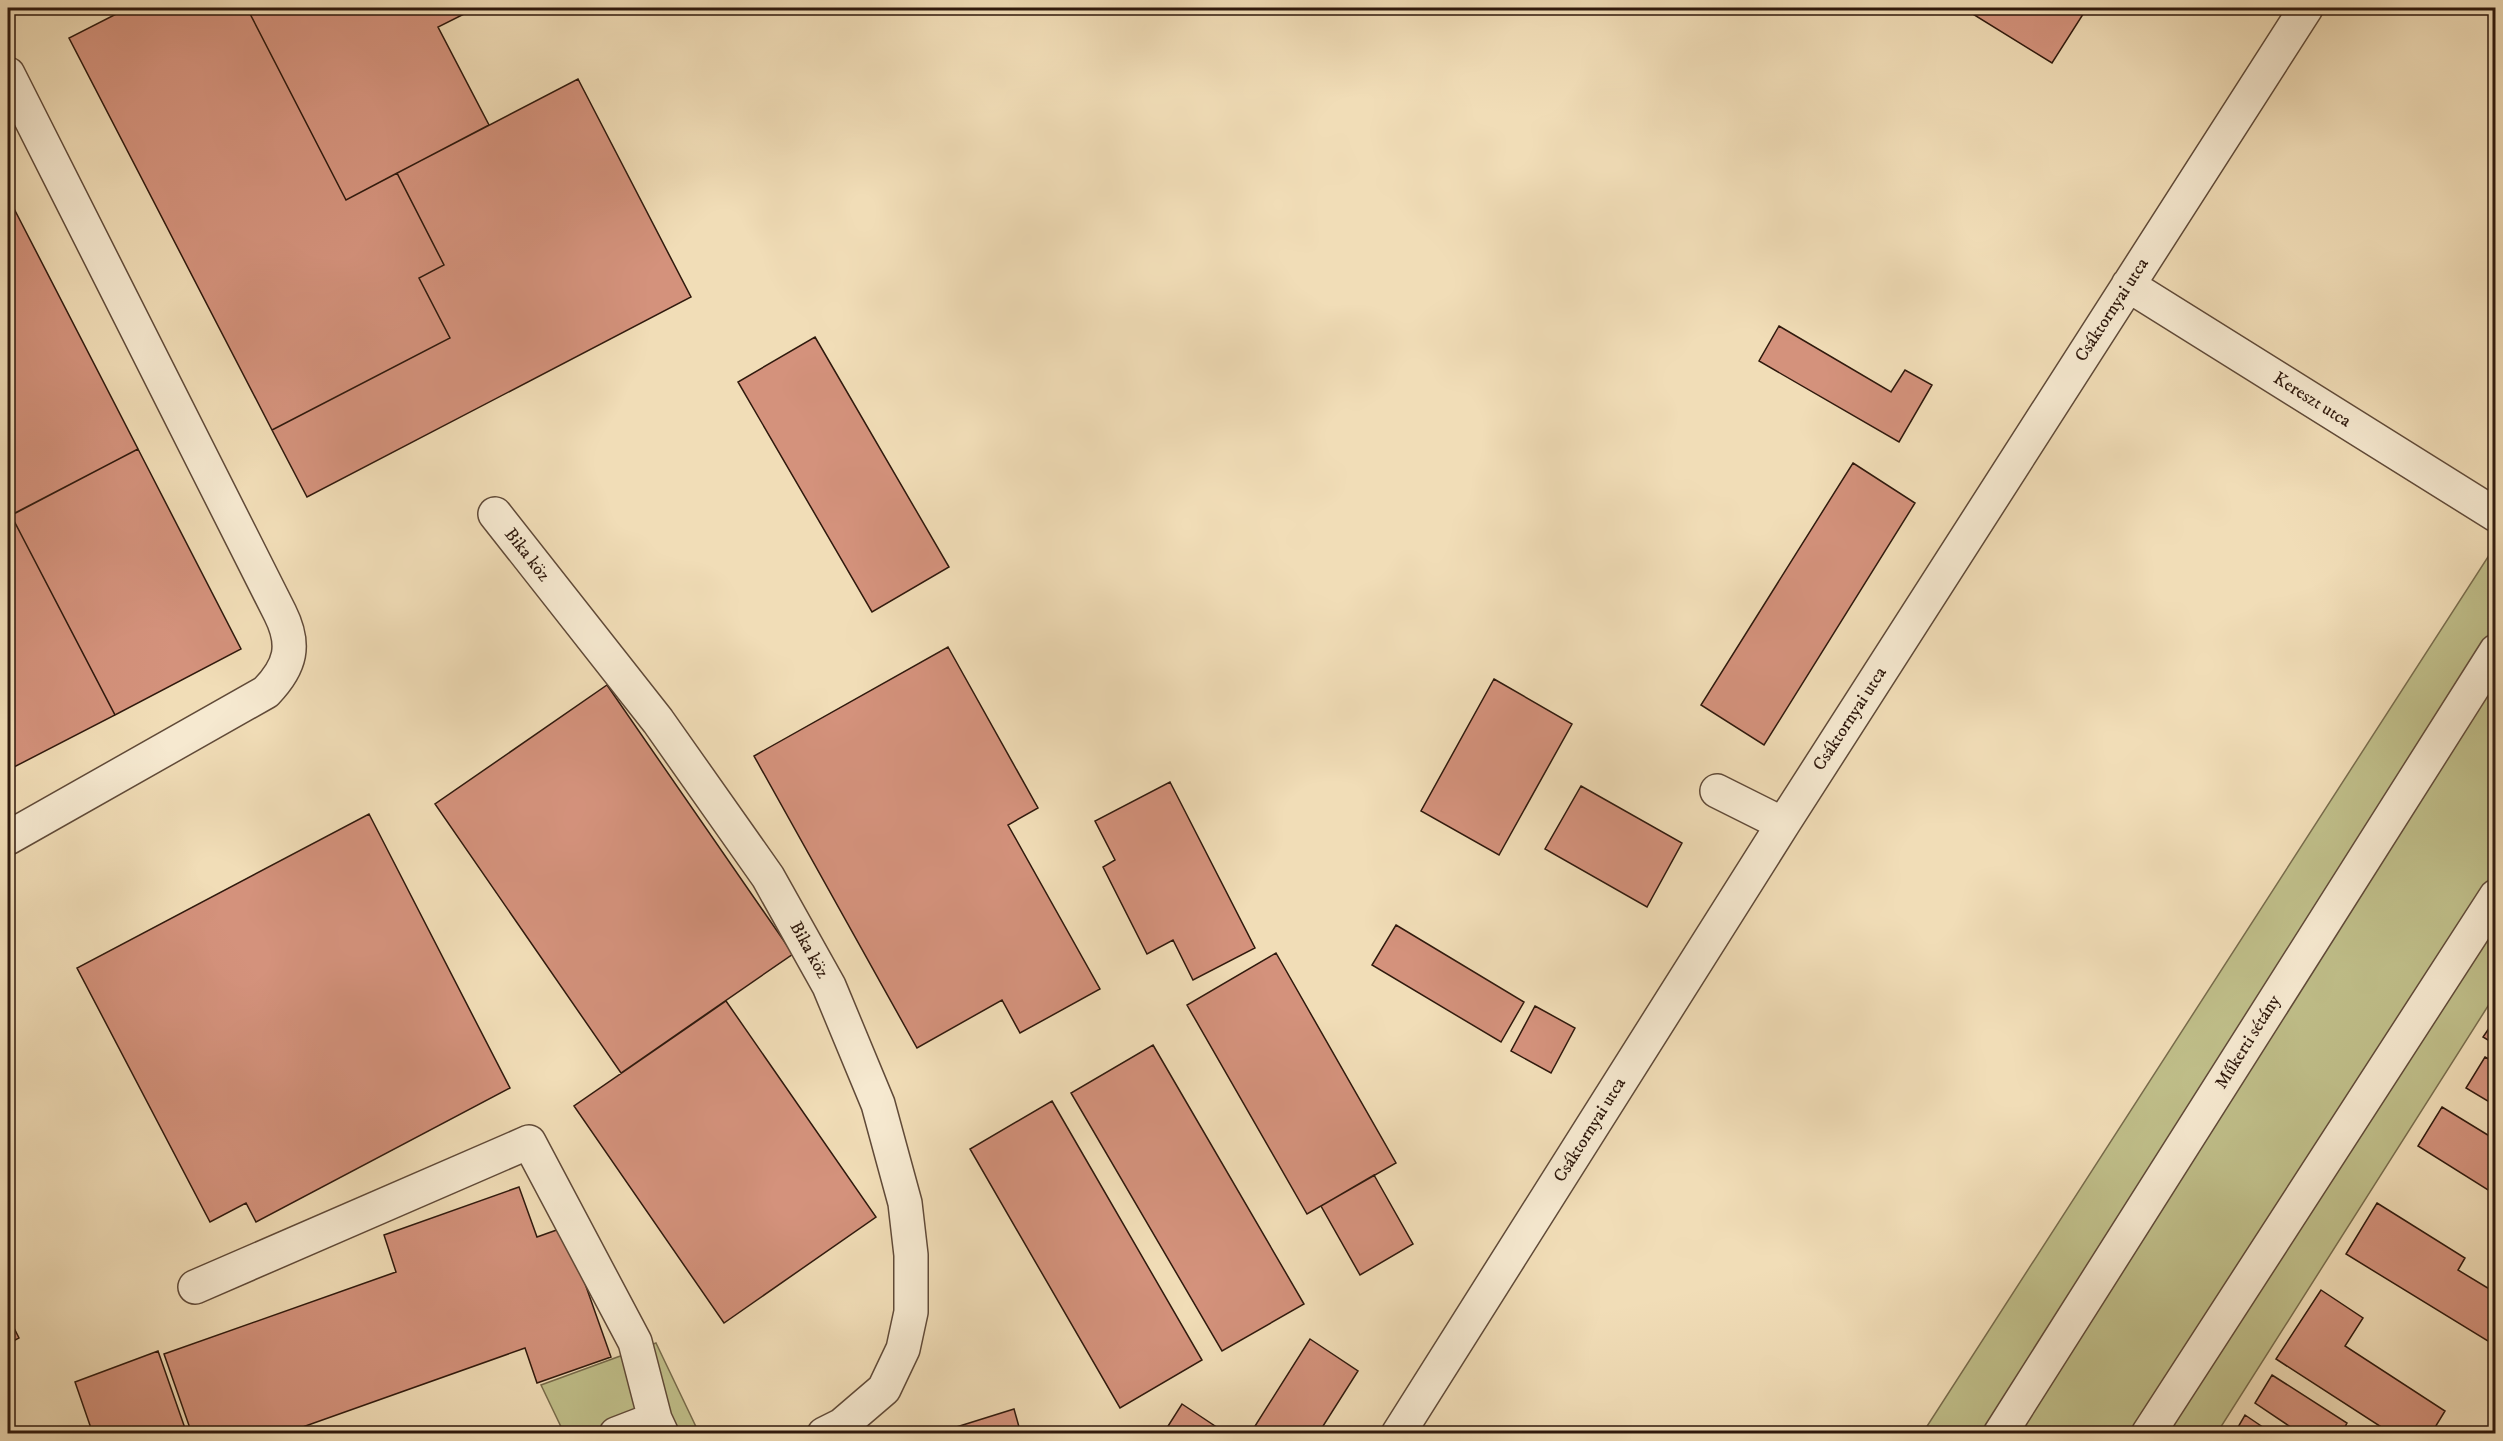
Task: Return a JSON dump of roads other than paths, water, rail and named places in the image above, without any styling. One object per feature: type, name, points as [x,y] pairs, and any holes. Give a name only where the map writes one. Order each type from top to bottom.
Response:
[{"type":"street","name":"Csáktornyai utca","points":[[1398,1434],[1783,824],[2306,8]]},
{"type":"street","points":[[8,74],[19,124],[287,626],[290,644],[288,661],[280,678],[266,692],[8,838]]},
{"type":"street","name":"Kereszt utca","points":[[2128,285],[2496,514]]},
{"type":"street","name":"Bika köz","points":[[495,514],[658,721],[768,877],[829,986],[878,1104],[904,1203],[911,1255],[911,1312],[903,1348],[884,1389],[842,1425],[824,1434]]},
{"type":"street","name":"Műkerti sétány","points":[[2000,1434],[2496,651]]},
{"type":"street","points":[[1717,791],[1783,824]]},
{"type":"street","points":[[2148,1434],[2496,896]]},
{"type":"street","points":[[195,1287],[529,1142],[635,1342],[658,1426],[616,1434]]}]
